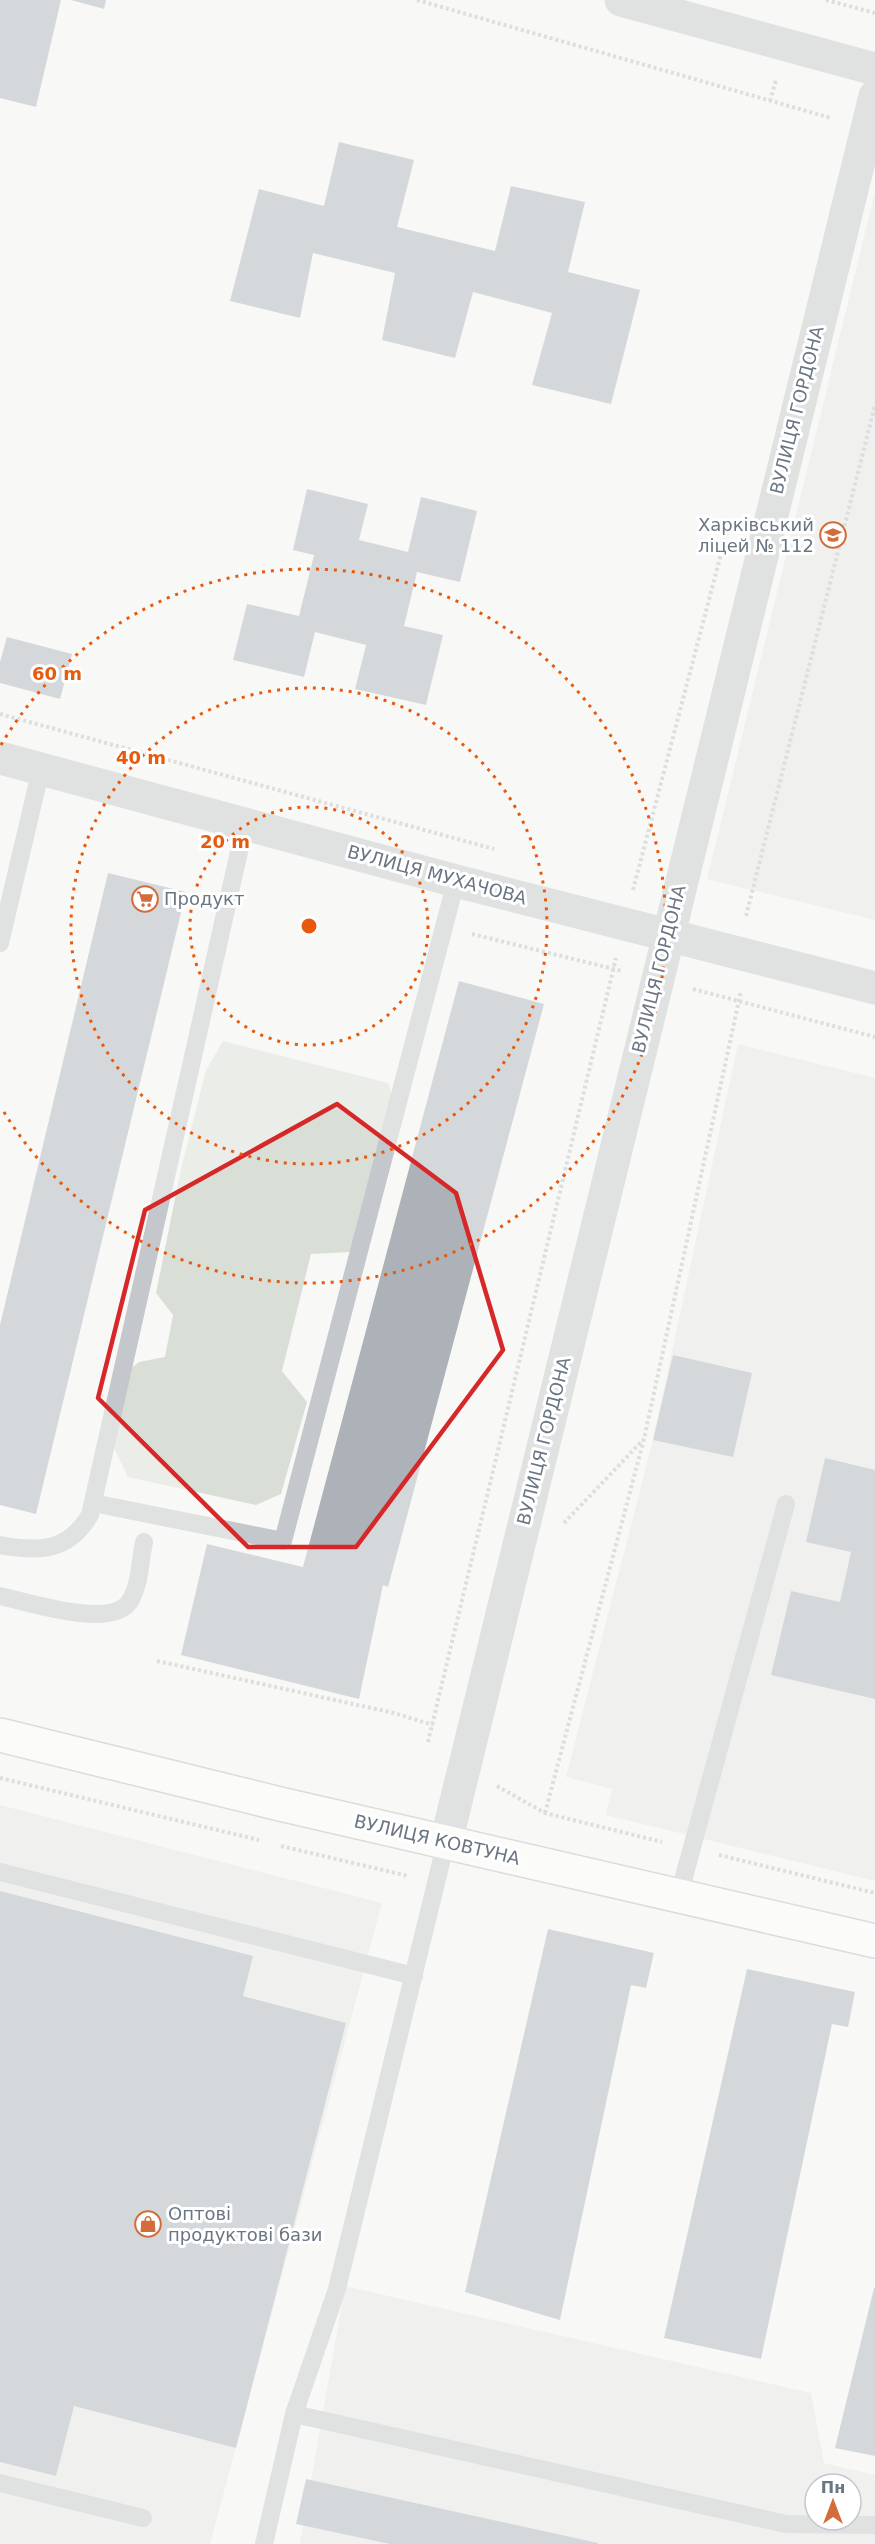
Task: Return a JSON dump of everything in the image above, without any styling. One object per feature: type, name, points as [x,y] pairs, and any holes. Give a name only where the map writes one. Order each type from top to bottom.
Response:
[{"type":"street","points":[[621,0],[875,69]]},
{"type":"street","name":"ВУЛИЦЯ ГОРДОНА","points":[[446,1842],[656,979],[875,96]]},
{"type":"street","name":"ВУЛИЦЯ МУХАЧОВА","points":[[0,758],[456,881],[875,988]]},
{"type":"street","name":"ВУЛИЦЯ КОВТУНА","points":[[0,1736],[145,1773],[875,1941]]},
{"type":"lane","points":[[0,943],[41,770]]},
{"type":"lane","points":[[0,1545],[42,1549],[58,1545],[74,1537],[83,1527],[93,1503],[245,825]]},
{"type":"lane","points":[[93,1503],[283,1541],[456,881]]},
{"type":"lane","points":[[679,1895],[786,1504]]},
{"type":"lane","points":[[0,1596],[90,1614],[112,1613],[123,1608],[134,1593],[144,1542]]},
{"type":"lane","points":[[264,2544],[294,2414],[337,2289],[446,1842]]},
{"type":"lane","points":[[0,1872],[414,1976]]},
{"type":"lane","points":[[294,2414],[786,2523],[875,2525]]},
{"type":"lane","points":[[0,2483],[143,2518]]},
{"type":"path","points":[[417,0],[867,128]]},
{"type":"path","points":[[826,0],[875,13]]},
{"type":"path","points":[[746,916],[875,405]]},
{"type":"path","points":[[0,714],[495,849]]},
{"type":"path","points":[[622,884],[676,899]]},
{"type":"path","points":[[428,1742],[633,887]]},
{"type":"path","points":[[545,1813],[644,1439],[758,920],[734,914]]},
{"type":"path","points":[[444,927],[656,979],[875,1037]]},
{"type":"path","points":[[157,1661],[432,1724],[465,1762],[488,1780],[545,1813],[875,1893]]},
{"type":"path","points":[[0,1779],[264,1841]]},
{"type":"path","points":[[275,1844],[436,1882]]},
{"type":"highlighted area","points":[[337,1104],[456,1193],[503,1350],[356,1547],[248,1547],[98,1398],[145,1210]]},
{"type":"shaded area","name":"Харківський ліцей № 112","points":[[875,192],[875,920],[707,879]]},
{"type":"shaded area","points":[[223,1041],[388,1083],[393,1097],[351,1252],[311,1254],[282,1371],[307,1402],[281,1494],[256,1505],[128,1477],[113,1446],[128,1371],[139,1362],[165,1357],[173,1315],[156,1293],[181,1169],[206,1070]]},
{"type":"shaded area","points":[[738,1044],[875,1078],[875,1881],[606,1815],[612,1789],[566,1777],[653,1440]]},
{"type":"shaded area","name":"Оптові продуктові бази","points":[[0,1805],[382,1903],[210,2544],[0,2544]]},
{"type":"shaded area","points":[[345,2286],[811,2393],[824,2463],[862,2472],[803,2472],[803,2532],[863,2532],[863,2472],[875,2475],[875,2544],[300,2544]]},
{"type":"building","points":[[0,0],[61,0],[36,107],[0,98]]},
{"type":"building","points":[[71,0],[106,0],[104,9]]},
{"type":"building","points":[[339,142],[414,160],[397,227],[495,251],[511,186],[585,202],[568,272],[640,290],[611,404],[532,385],[552,313],[473,292],[455,358],[382,340],[395,273],[313,253],[300,318],[230,301],[259,189],[324,206]]},
{"type":"building","points":[[307,489],[368,504],[359,540],[408,552],[421,497],[477,511],[460,582],[417,572],[404,626],[443,635],[426,705],[355,689],[366,645],[315,632],[304,677],[233,660],[247,604],[299,616],[314,555],[293,550]]},
{"type":"building","points":[[7,637],[72,654],[60,699],[0,683],[0,662]]},
{"type":"building","points":[[108,873],[186,892],[36,1514],[0,1505],[0,1325]]},
{"type":"building","points":[[459,981],[544,1004],[388,1587],[383,1585],[359,1699],[181,1655],[207,1544],[303,1567]]},
{"type":"building","points":[[673,1355],[752,1373],[733,1457],[653,1440]]},
{"type":"building","points":[[825,1458],[875,1470],[875,1699],[771,1675],[791,1591],[840,1602],[851,1552],[806,1542]]},
{"type":"building","name":"Оптові продуктові бази","points":[[0,1891],[253,1956],[243,1996],[346,2023],[236,2448],[74,2406],[56,2476],[0,2462]]},
{"type":"building","points":[[548,1929],[654,1953],[646,1988],[631,1985],[560,2320],[465,2292]]},
{"type":"building","points":[[747,1969],[855,1992],[848,2027],[832,2024],[761,2359],[664,2338]]},
{"type":"building","points":[[875,2288],[875,2456],[835,2448]]},
{"type":"building","points":[[306,2479],[598,2544],[390,2544],[296,2524]]},
{"type":"place","name":"Харківський ліцей № 112","points":[[833,535]]},
{"type":"place","name":"Продукт","points":[[145,899]]},
{"type":"place","name":"Оптові продуктові бази","points":[[148,2224]]}]
